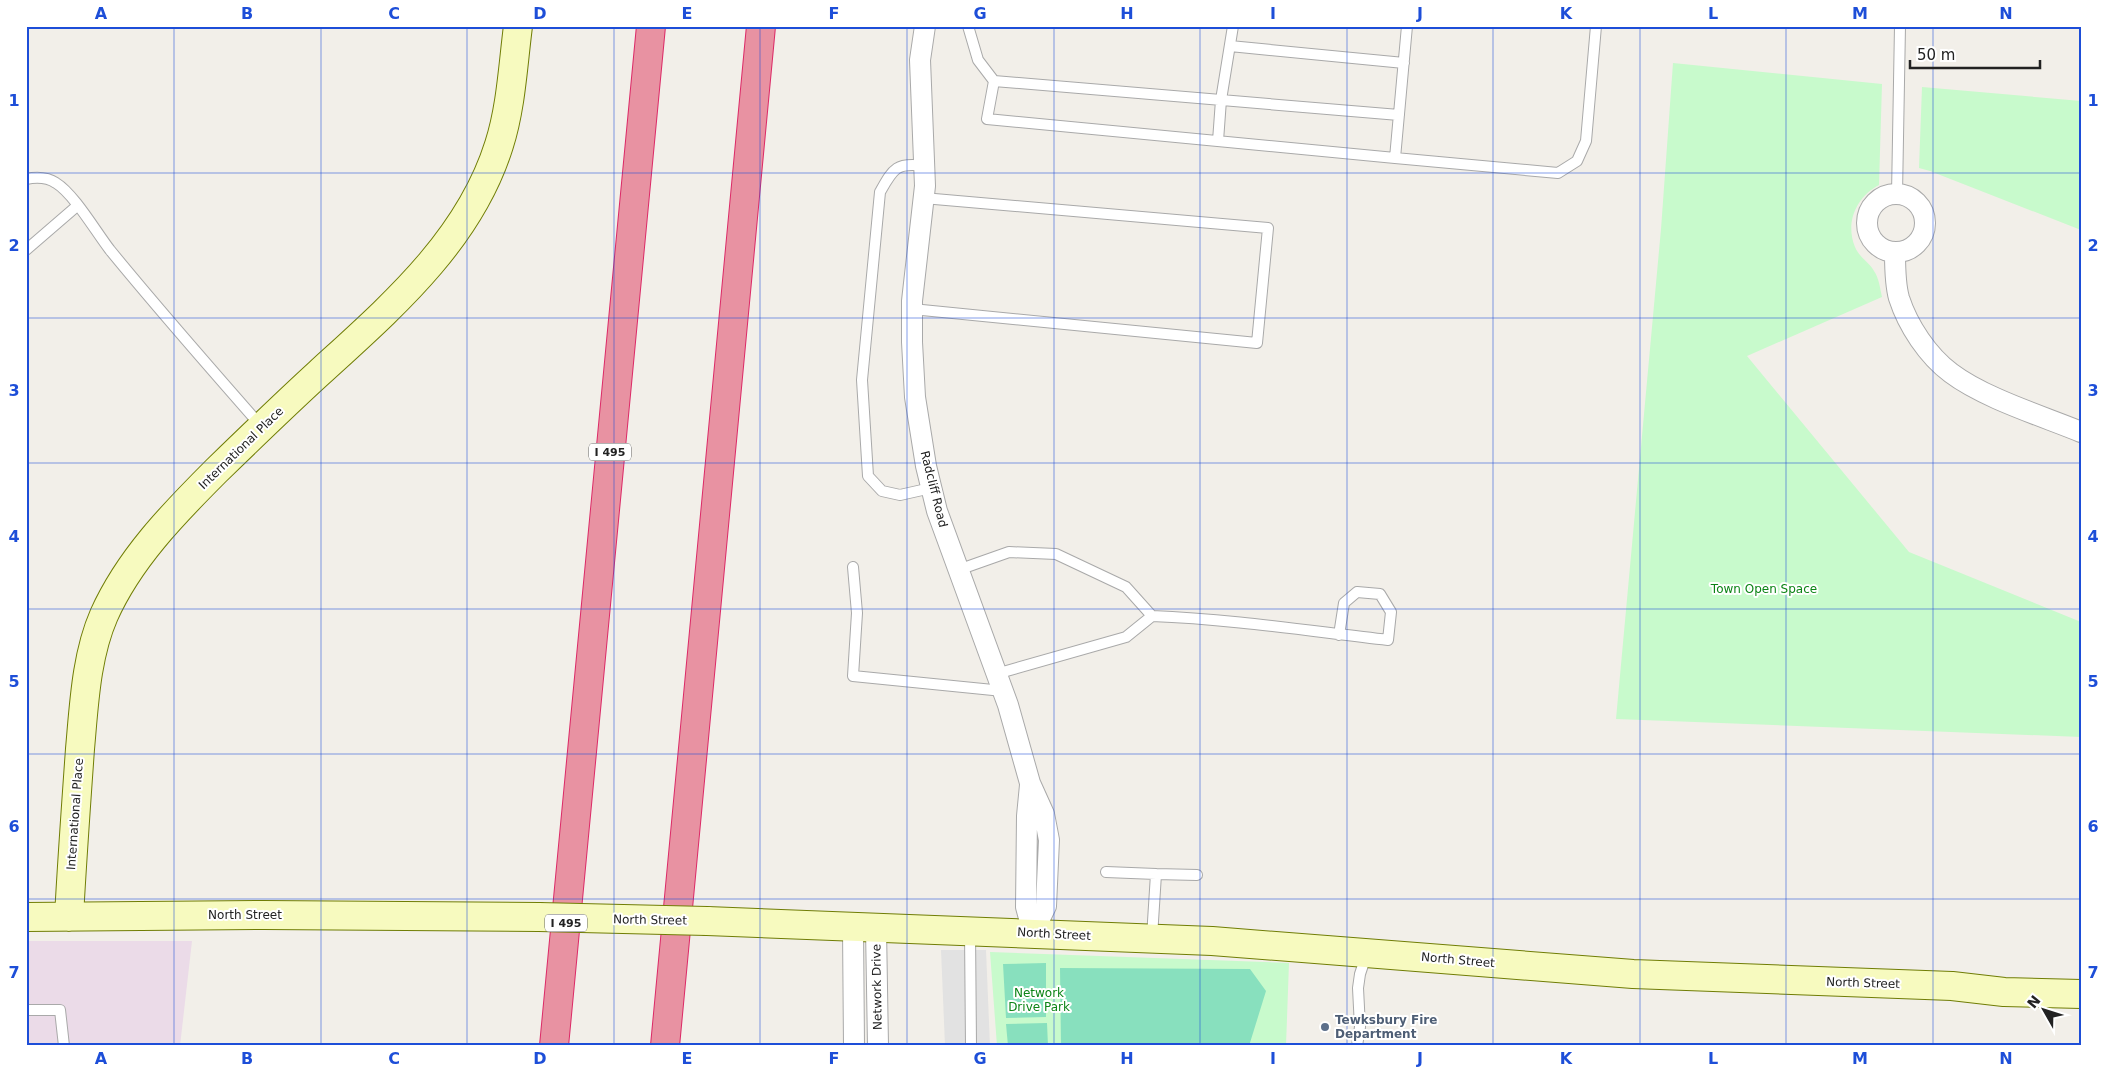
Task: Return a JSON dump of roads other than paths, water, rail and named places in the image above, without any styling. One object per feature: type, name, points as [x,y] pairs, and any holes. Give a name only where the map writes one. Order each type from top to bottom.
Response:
[{"type":"highway","name":"I 495","points":[[554,1046],[651,26]]},
{"type":"highway","points":[[665,1046],[760,26]]},
{"type":"highway","points":[[741,240],[776,26]]},
{"type":"main road","name":"International Place","points":[[69,917],[84,704],[95,637],[105,613],[128,573],[147,546],[180,508],[262,427],[381,317],[423,274],[458,228],[480,190],[499,145],[509,96],[518,26]]},
{"type":"main road","name":"North Street","points":[[26,917],[264,915],[539,918],[707,921],[864,928],[970,930],[1152,938],[1633,974],[1952,986],[2004,992],[2081,994]]},
{"type":"street","name":"Radcliff Road","points":[[925,26],[920,60],[924,198],[912,309],[915,397],[926,466],[937,512],[1000,682],[1030,783],[1027,816],[1026,907],[1033,933]]},
{"type":"street","points":[[1897,194],[1916,202],[1922,210],[1924,224],[1920,239],[1913,246],[1904,251],[1895,252],[1886,250],[1872,239],[1868,231],[1867,222],[1873,205],[1880,199],[1897,194]]},
{"type":"street","points":[[1895,252],[1899,297],[1907,318],[1918,337],[1950,373],[1986,393],[2081,432]]},
{"type":"street","name":"Network Drive","points":[[854,1046],[864,928]]},
{"type":"street","name":"Network Drive","points":[[864,928],[878,1046]]},
{"type":"lane","points":[[968,26],[978,60],[994,81],[987,119],[1558,173],[1578,161],[1586,140],[1596,26]]},
{"type":"lane","points":[[1218,141],[1221,100],[1233,26]]},
{"type":"lane","points":[[1395,158],[1406,26]]},
{"type":"lane","points":[[1897,194],[1900,26]]},
{"type":"lane","points":[[1230,46],[1404,63]]},
{"type":"lane","points":[[994,81],[1399,114]]},
{"type":"lane","points":[[924,166],[911,164],[892,171],[880,192],[862,380],[868,476],[882,491],[900,495],[931,488]]},
{"type":"lane","points":[[26,178],[37,177],[55,182],[70,196],[158,308],[262,427]]},
{"type":"lane","points":[[912,309],[1257,343],[1268,228],[924,198]]},
{"type":"lane","points":[[26,250],[77,206]]},
{"type":"lane","points":[[958,570],[1008,552],[1056,554],[1126,587],[1152,616]]},
{"type":"lane","points":[[853,566],[857,613],[853,676],[1000,682],[1126,637],[1152,616],[1182,617],[1339,635],[1388,640],[1391,612],[1380,594],[1357,592],[1344,603],[1339,635]]},
{"type":"lane","points":[[1106,872],[1197,874]]},
{"type":"lane","points":[[1152,938],[1156,874]]},
{"type":"lane","points":[[970,930],[971,1046]]},
{"type":"lane","points":[[1357,1046],[1360,1027],[1358,988],[1360,974],[1367,953]]},
{"type":"lane","points":[[26,1010],[60,1010],[64,1046]]},
{"type":"place","name":"Tewksbury Fire Department","points":[[1325,1027]]},
{"type":"park label","name":"Town Open Space","points":[[1764,589]]},
{"type":"park label","name":"Network Drive Park","points":[[1039,1000]]}]
